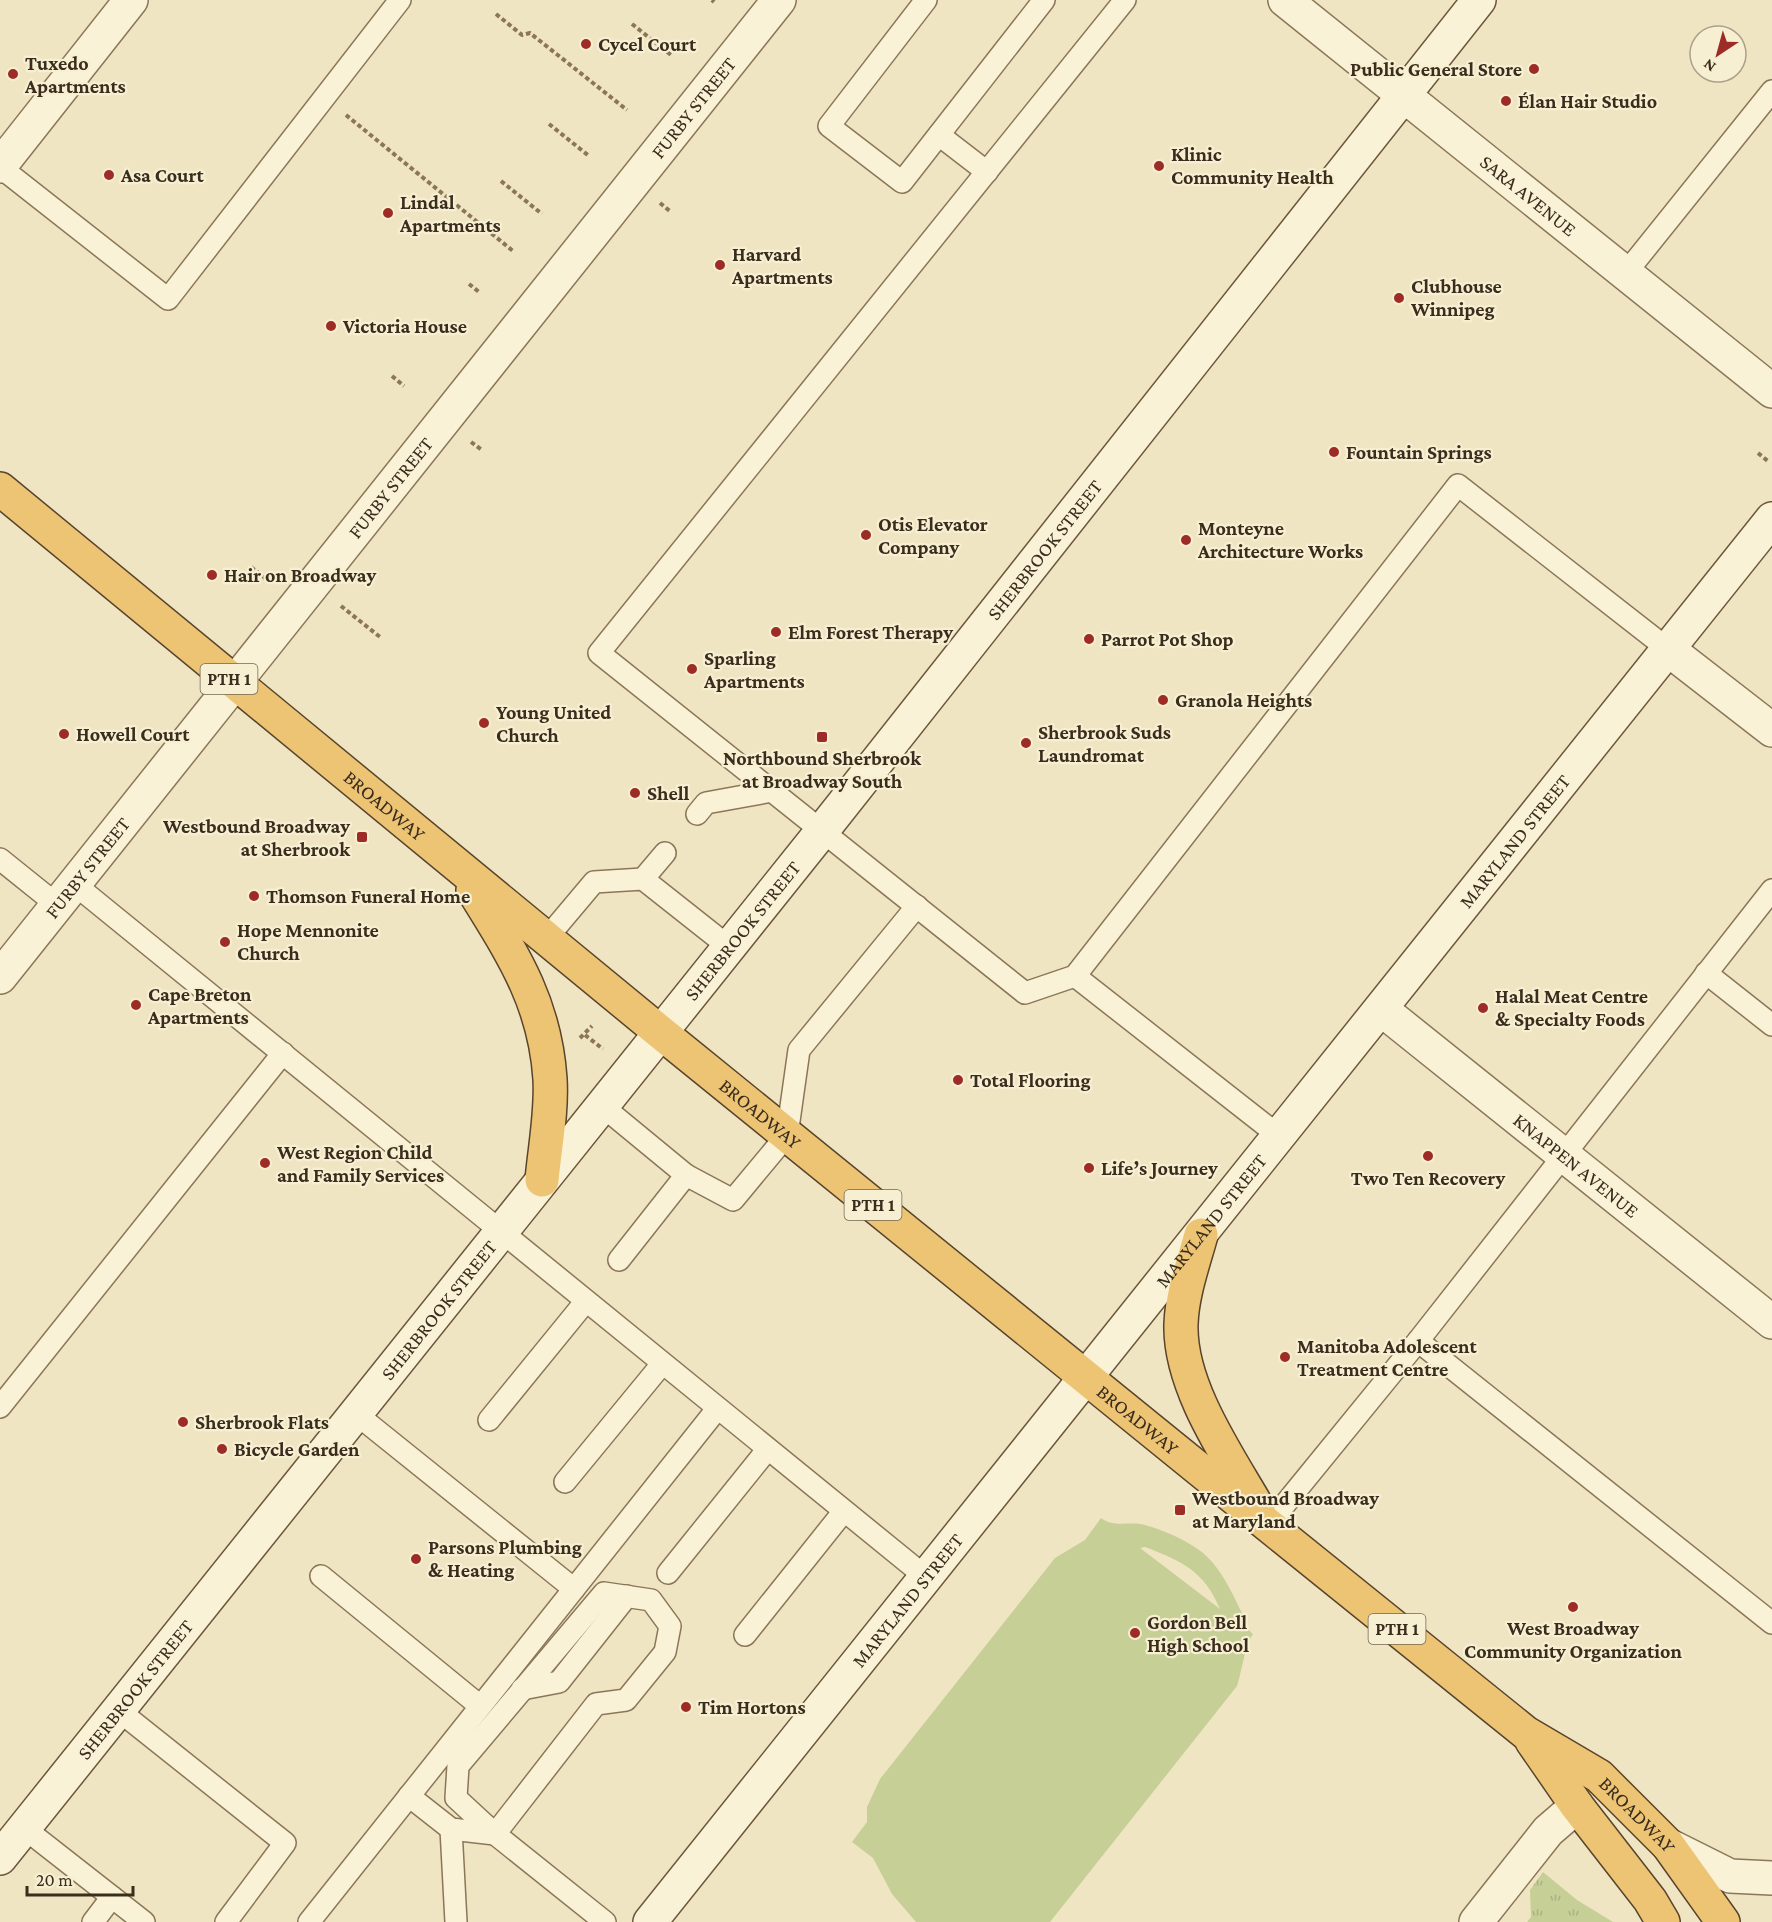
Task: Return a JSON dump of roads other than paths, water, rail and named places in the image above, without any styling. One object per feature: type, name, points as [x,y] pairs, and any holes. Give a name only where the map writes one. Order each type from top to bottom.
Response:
[{"type":"highway","name":"BROADWAY","points":[[0,489],[660,1032],[1526,1733],[1599,1776],[1668,1845],[1724,1922]]},
{"type":"highway","points":[[459,868],[521,967],[544,1031],[550,1098],[542,1180]]},
{"type":"highway","points":[[1201,1235],[1182,1311],[1181,1334],[1185,1356],[1205,1414],[1268,1525]]},
{"type":"highway","name":"BROADWAY","points":[[1526,1733],[1577,1806],[1650,1900],[1663,1922]]},
{"type":"main road","points":[[0,166],[131,0]]},
{"type":"main road","name":"FURBY STREET","points":[[0,977],[779,0]]},
{"type":"main road","name":"SARA AVENUE","points":[[1285,0],[1772,391]]},
{"type":"main road","name":"SHERBROOK STREET","points":[[0,1858],[822,831],[1479,0]]},
{"type":"main road","name":"MARYLAND STREET","points":[[651,1922],[1772,519]]},
{"type":"main road","points":[[1669,650],[1772,730]]},
{"type":"main road","name":"KNAPPEN AVENUE","points":[[1381,1009],[1772,1322]]},
{"type":"main road","points":[[1476,1922],[1548,1831],[1577,1806]]},
{"type":"main road","points":[[1668,1845],[1730,1876],[1772,1878]]},
{"type":"lane","points":[[0,166],[168,299],[400,0]]},
{"type":"lane","points":[[926,0],[829,126],[902,182],[1044,0]]},
{"type":"lane","points":[[1125,0],[599,653],[1025,993],[1076,976],[1458,485],[1669,650]]},
{"type":"lane","points":[[1625,274],[1772,91]]},
{"type":"lane","points":[[939,135],[987,172]]},
{"type":"lane","points":[[697,814],[706,803],[772,792]]},
{"type":"lane","points":[[644,879],[665,853]]},
{"type":"lane","points":[[0,860],[65,894],[283,1053],[767,1450],[927,1578]]},
{"type":"lane","points":[[546,939],[594,882],[644,879],[729,946]]},
{"type":"lane","points":[[1268,1525],[1418,1341],[1772,890]]},
{"type":"lane","points":[[601,1106],[686,1175],[733,1200],[787,1135],[799,1050],[917,906]]},
{"type":"lane","points":[[1706,973],[1772,1025]]},
{"type":"lane","points":[[1076,976],[1280,1136]]},
{"type":"lane","points":[[0,1407],[283,1053]]},
{"type":"lane","points":[[619,1260],[686,1175]]},
{"type":"lane","points":[[489,1420],[585,1301]]},
{"type":"lane","points":[[1418,1341],[1772,1623]]},
{"type":"lane","points":[[565,1482],[662,1364]]},
{"type":"lane","points":[[309,1922],[717,1409]]},
{"type":"lane","points":[[355,1413],[574,1589]]},
{"type":"lane","points":[[668,1573],[767,1450]]},
{"type":"lane","points":[[746,1635],[844,1512]]},
{"type":"lane","points":[[321,1576],[480,1706]]},
{"type":"lane","points":[[495,1834],[596,1704],[626,1700],[665,1652],[670,1626],[651,1600],[604,1593],[458,1766],[456,1798],[495,1834],[605,1922]]},
{"type":"lane","points":[[118,1710],[285,1843],[226,1922]]},
{"type":"lane","points":[[409,1796],[450,1829],[495,1834]]},
{"type":"lane","points":[[24,1828],[144,1922]]},
{"type":"lane","points":[[450,1829],[456,1922]]},
{"type":"lane","points":[[93,1922],[112,1897]]},
{"type":"place","name":"Cycel Court","points":[[586,44]]},
{"type":"place","name":"Public General Store","points":[[1534,69]]},
{"type":"place","name":"Tuxedo Apartments","points":[[13,74]]},
{"type":"place","name":"Élan Hair Studio","points":[[1506,101]]},
{"type":"place","name":"Klinic Community Health","points":[[1159,166]]},
{"type":"place","name":"Asa Court","points":[[109,175]]},
{"type":"place","name":"Lindal Apartments","points":[[388,213]]},
{"type":"place","name":"Harvard Apartments","points":[[720,265]]},
{"type":"place","name":"Clubhouse Winnipeg","points":[[1399,298]]},
{"type":"place","name":"Victoria House","points":[[331,326]]},
{"type":"place","name":"Fountain Springs","points":[[1334,452]]},
{"type":"place","name":"Otis Elevator Company","points":[[866,535]]},
{"type":"place","name":"Monteyne Architecture Works","points":[[1186,540]]},
{"type":"place","name":"Hair on Broadway","points":[[212,575]]},
{"type":"place","name":"Elm Forest Therapy","points":[[776,632]]},
{"type":"place","name":"Parrot Pot Shop","points":[[1089,639]]},
{"type":"place","name":"Sparling Apartments","points":[[692,669]]},
{"type":"place","name":"Granola Heights","points":[[1163,700]]},
{"type":"place","name":"Young United Church","points":[[484,723]]},
{"type":"place","name":"Howell Court","points":[[64,734]]},
{"type":"place","name":"Northbound Sherbrook at Broadway South","points":[[822,737]]},
{"type":"place","name":"Sherbrook Suds Laundromat","points":[[1026,743]]},
{"type":"place","name":"Shell","points":[[635,793]]},
{"type":"place","name":"Westbound Broadway at Sherbrook","points":[[362,837]]},
{"type":"place","name":"Thomson Funeral Home","points":[[254,896]]},
{"type":"place","name":"Hope Mennonite Church","points":[[225,942]]},
{"type":"place","name":"Cape Breton Apartments","points":[[136,1005]]},
{"type":"place","name":"Halal Meat Centre & Specialty Foods","points":[[1483,1008]]},
{"type":"place","name":"Total Flooring","points":[[958,1080]]},
{"type":"place","name":"Two Ten Recovery","points":[[1428,1156]]},
{"type":"place","name":"West Region Child and Family Services","points":[[265,1163]]},
{"type":"place","name":"Life’s Journey","points":[[1089,1168]]},
{"type":"place","name":"Manitoba Adolescent Treatment Centre","points":[[1285,1357]]},
{"type":"place","name":"Sherbrook Flats","points":[[183,1422]]},
{"type":"place","name":"Bicycle Garden","points":[[222,1449]]},
{"type":"place","name":"Westbound Broadway at Maryland","points":[[1180,1510]]},
{"type":"place","name":"Parsons Plumbing & Heating","points":[[416,1559]]},
{"type":"place","name":"West Broadway Community Organization","points":[[1573,1607]]},
{"type":"place","name":"Gordon Bell High School","points":[[1135,1633]]},
{"type":"place","name":"Tim Hortons","points":[[686,1707]]}]
